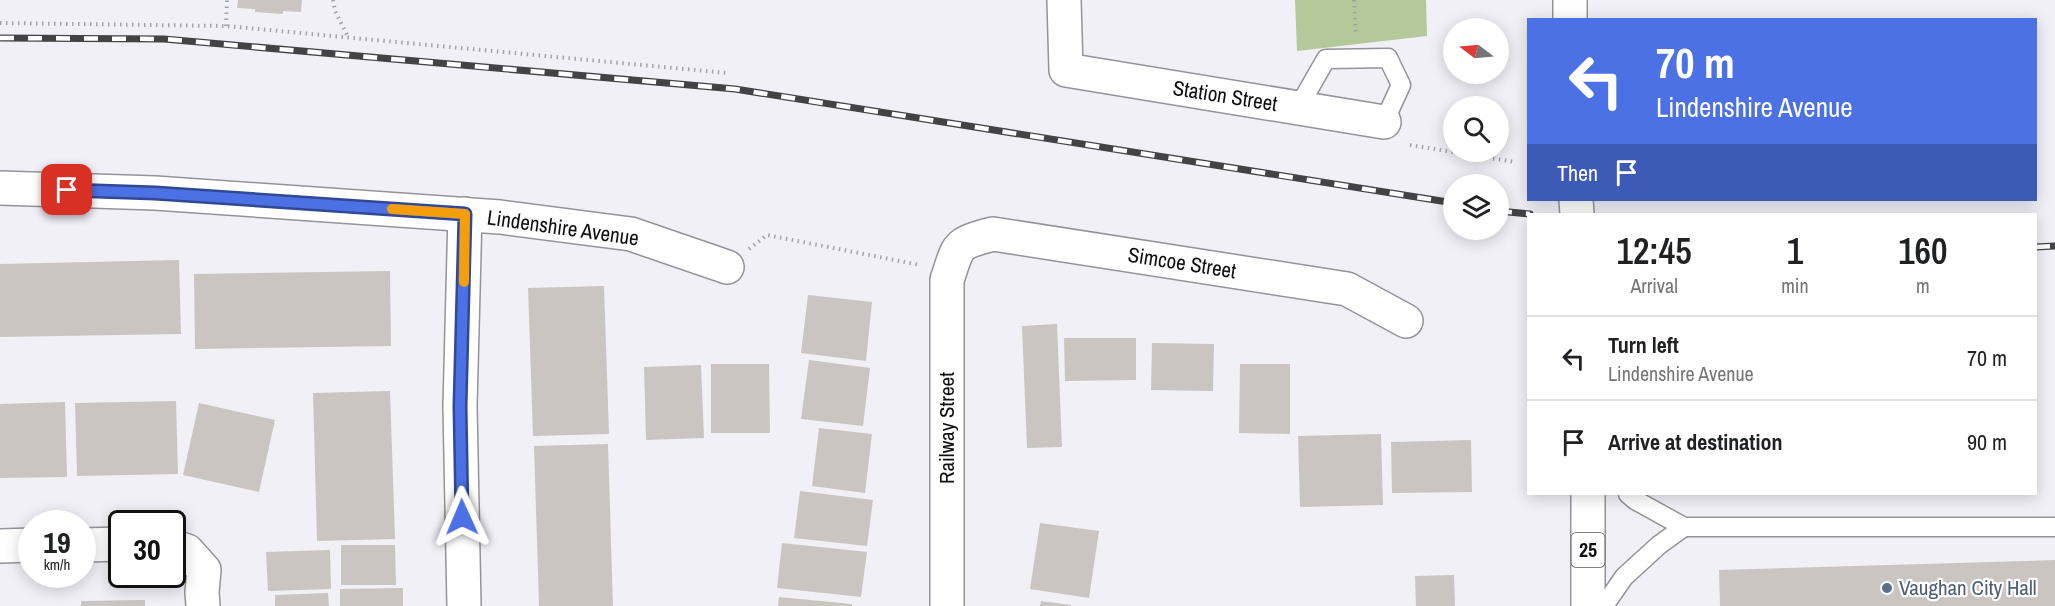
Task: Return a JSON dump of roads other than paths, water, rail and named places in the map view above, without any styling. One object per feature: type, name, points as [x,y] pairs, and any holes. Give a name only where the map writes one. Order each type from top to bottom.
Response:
[{"type":"street","name":"Station Street","points":[[1064,0],[1066,70],[1384,122]]},
{"type":"street","points":[[1570,0],[1570,18]]},
{"type":"street","name":"Lindenshire Avenue","points":[[0,188],[155,193],[500,217],[632,234],[727,267]]},
{"type":"street","points":[[464,606],[460,406],[465,214]]},
{"type":"street","name":"Simcoe Street","points":[[953,260],[968,241],[993,234],[1347,289],[1406,321]]},
{"type":"street","name":"Railway Street","points":[[947,606],[947,280],[953,260]]},
{"type":"street","name":"25","points":[[1588,495],[1588,606]]},
{"type":"street","points":[[0,546],[18,545]]},
{"type":"street","points":[[186,551],[204,570],[203,606]]},
{"type":"lane","points":[[1299,108],[1326,59],[1388,58],[1401,85],[1384,122]]},
{"type":"lane","points":[[1629,495],[1683,527],[2055,527]]},
{"type":"lane","points":[[1604,606],[1624,577],[1683,527]]},
{"type":"railway","points":[[0,38],[164,39],[735,89],[1443,201]]},
{"type":"railway","points":[[1509,212],[1527,214]]},
{"type":"railway","points":[[2037,247],[2055,246]]},
{"type":"place","name":"Vaughan City Hall","points":[[1887,588]]}]
